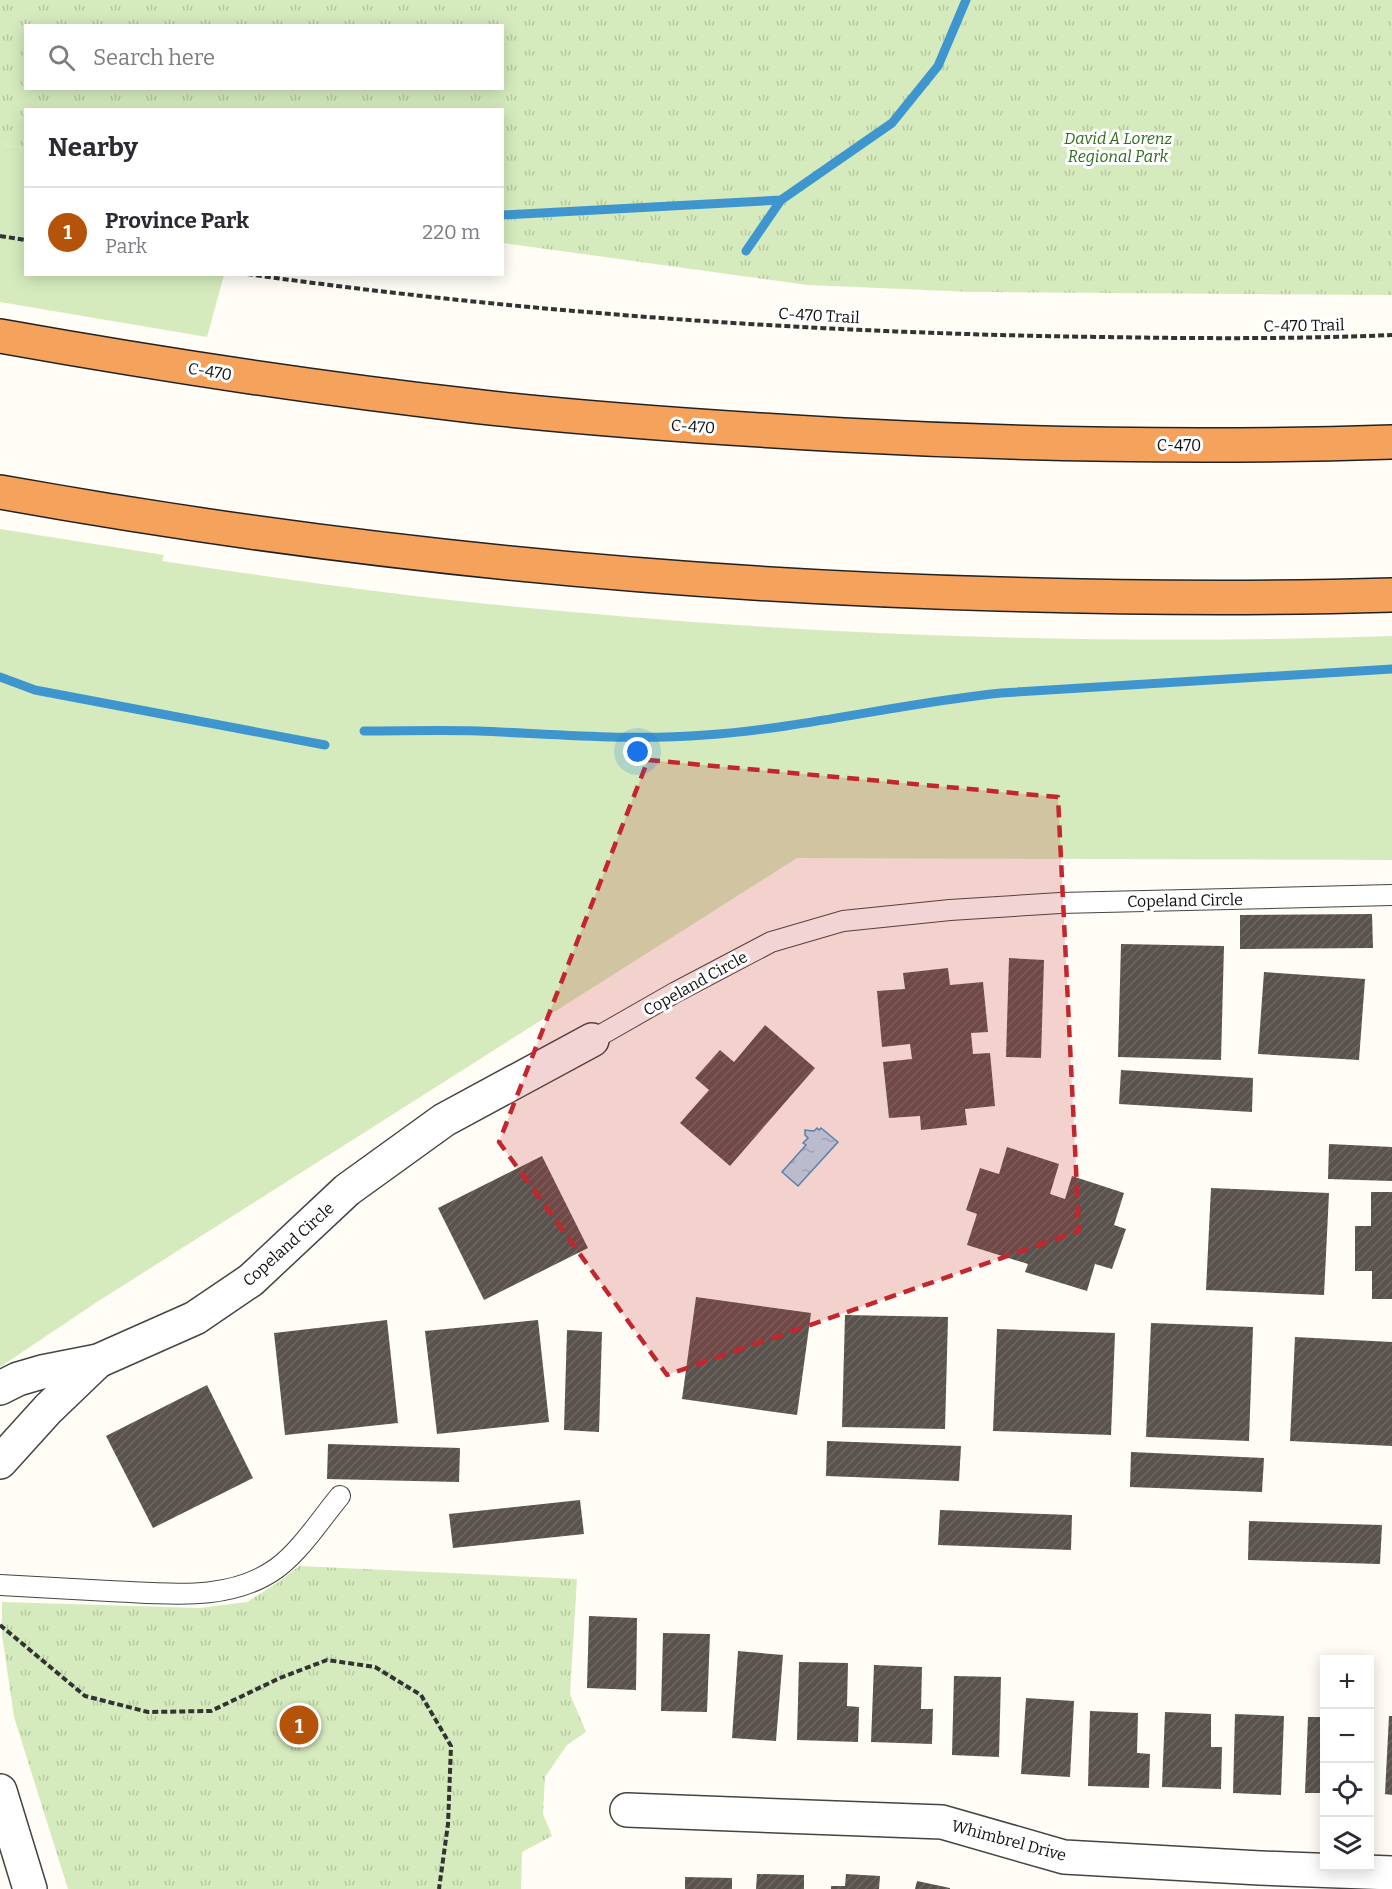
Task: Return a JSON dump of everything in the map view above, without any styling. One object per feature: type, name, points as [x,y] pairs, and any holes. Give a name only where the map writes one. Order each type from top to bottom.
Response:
[{"type":"highway","name":"C-470","points":[[0,336],[304,385],[475,406],[748,430],[1021,443],[1173,445],[1392,442]]},
{"type":"highway","points":[[0,492],[153,518],[294,538],[527,565],[705,580],[882,591],[1090,597],[1392,595]]},
{"type":"street","name":"Copeland Circle","points":[[0,1388],[18,1379],[42,1372],[98,1361],[195,1318],[251,1280],[347,1190],[444,1120],[592,1040]]},
{"type":"street","name":"Copeland Circle","points":[[0,1462],[48,1408],[98,1361]]},
{"type":"street","points":[[0,1791],[30,1889]]},
{"type":"street","name":"Whimbrel Drive","points":[[627,1810],[942,1822],[1064,1857],[1260,1879],[1392,1873]]},
{"type":"lane","name":"Copeland Circle","points":[[592,1040],[771,942],[843,921],[950,910],[1060,903],[1392,895]]},
{"type":"lane","points":[[0,1585],[183,1594],[221,1591],[248,1584],[276,1569],[297,1549],[340,1496]]},
{"type":"path","points":[[0,236],[24,240]]},
{"type":"path","name":"C-470 Trail","points":[[261,276],[570,311],[833,328],[987,335],[1107,337],[1392,335]]},
{"type":"path","points":[[0,1625],[85,1696],[148,1712],[211,1712],[280,1678],[327,1660],[375,1667],[412,1689],[421,1695],[451,1746],[448,1824],[440,1889]]},
{"type":"highlighted area","points":[[648,760],[1058,797],[1079,1231],[667,1375],[499,1142]]},
{"type":"green space","name":"David A Lorenz Regional Park","points":[[0,0],[1392,0],[1392,295],[973,292],[808,285],[504,243],[504,108],[24,108],[24,149],[0,143]]},
{"type":"green space","points":[[0,143],[24,149],[24,276],[224,276],[207,337],[0,302]]},
{"type":"green space","points":[[0,529],[164,555],[162,561],[284,579],[488,604],[601,615],[827,630],[1053,638],[1166,640],[1392,636],[1392,860],[797,858],[97,1302],[0,1367]]},
{"type":"green space","points":[[299,1566],[577,1579],[570,1694],[586,1732],[567,1745],[545,1777],[543,1814],[552,1836],[522,1852],[521,1889],[68,1889],[14,1717],[2,1635],[2,1602],[200,1608],[247,1602]]},
{"type":"water","points":[[817,1128],[819,1130],[821,1128],[838,1142],[798,1186],[782,1172],[806,1145],[803,1143],[808,1138],[805,1130],[814,1131]]},
{"type":"building","points":[[1372,914],[1373,948],[1240,949],[1240,915]]},
{"type":"building","points":[[1121,944],[1224,946],[1221,1060],[1118,1057]]},
{"type":"building","points":[[1009,958],[1044,960],[1041,1058],[1006,1057]]},
{"type":"building","points":[[948,968],[950,985],[983,982],[988,1032],[971,1033],[973,1054],[990,1053],[995,1106],[965,1109],[967,1125],[921,1130],[920,1116],[889,1118],[883,1062],[912,1059],[910,1044],[882,1047],[877,991],[905,989],[903,973]]},
{"type":"building","points":[[1264,972],[1365,979],[1359,1060],[1258,1054]]},
{"type":"building","points":[[765,1025],[815,1068],[730,1166],[680,1123],[709,1090],[695,1078],[720,1050],[734,1062]]},
{"type":"building","points":[[1121,1070],[1253,1078],[1252,1112],[1119,1104]]},
{"type":"building","points":[[1329,1144],[1392,1147],[1392,1181],[1328,1179]]},
{"type":"building","points":[[1007,1147],[1059,1164],[1050,1194],[1065,1199],[1072,1176],[1124,1193],[1114,1225],[1126,1229],[1112,1269],[1095,1264],[1087,1291],[1025,1272],[1028,1264],[967,1245],[977,1214],[966,1210],[980,1168],[999,1174]]},
{"type":"building","points":[[542,1156],[588,1248],[484,1300],[438,1208]]},
{"type":"building","points":[[1211,1188],[1329,1193],[1324,1295],[1206,1290]]},
{"type":"building","points":[[1371,1192],[1392,1192],[1392,1299],[1372,1299],[1372,1271],[1355,1271],[1355,1226],[1371,1226]]},
{"type":"building","points":[[696,1297],[811,1313],[797,1415],[682,1399]]},
{"type":"building","points":[[845,1315],[948,1317],[945,1429],[842,1427]]},
{"type":"building","points":[[387,1320],[398,1423],[285,1435],[274,1333]]},
{"type":"building","points":[[538,1320],[549,1422],[437,1434],[425,1331]]},
{"type":"building","points":[[1151,1323],[1253,1327],[1249,1441],[1146,1437]]},
{"type":"building","points":[[997,1329],[1115,1333],[1111,1435],[993,1431]]},
{"type":"building","points":[[567,1330],[602,1332],[599,1432],[564,1430]]},
{"type":"building","points":[[1295,1337],[1392,1342],[1392,1446],[1290,1441]]},
{"type":"building","points":[[207,1385],[253,1478],[153,1528],[106,1436]]},
{"type":"building","points":[[827,1441],[961,1446],[959,1481],[826,1476]]},
{"type":"building","points":[[328,1444],[460,1448],[459,1482],[327,1479]]},
{"type":"building","points":[[1131,1452],[1264,1458],[1262,1492],[1130,1487]]},
{"type":"building","points":[[580,1500],[584,1534],[453,1548],[449,1514]]},
{"type":"building","points":[[940,1510],[1072,1515],[1071,1550],[938,1545]]},
{"type":"building","points":[[1249,1521],[1382,1525],[1380,1564],[1248,1560]]},
{"type":"building","points":[[589,1616],[637,1618],[636,1690],[587,1688]]},
{"type":"building","points":[[663,1633],[710,1634],[707,1712],[661,1711]]},
{"type":"building","points":[[738,1651],[783,1655],[776,1741],[732,1738]]},
{"type":"building","points":[[799,1662],[848,1663],[847,1706],[859,1707],[858,1742],[797,1740]]},
{"type":"building","points":[[874,1665],[922,1667],[921,1709],[933,1709],[932,1744],[871,1742]]},
{"type":"building","points":[[954,1676],[1001,1677],[999,1757],[952,1755]]},
{"type":"building","points":[[1026,1698],[1074,1701],[1070,1777],[1021,1774]]},
{"type":"building","points":[[1090,1711],[1138,1713],[1137,1753],[1150,1754],[1149,1788],[1088,1786]]},
{"type":"building","points":[[1165,1712],[1211,1714],[1211,1747],[1222,1747],[1221,1789],[1162,1787]]},
{"type":"building","points":[[1235,1714],[1284,1716],[1281,1795],[1233,1793]]},
{"type":"building","points":[[1389,1716],[1392,1716],[1392,1795],[1385,1794]]},
{"type":"building","points":[[1308,1717],[1320,1717],[1320,1793],[1305,1793]]},
{"type":"building","points":[[757,1874],[804,1875],[804,1889],[756,1889]]},
{"type":"building","points":[[846,1874],[880,1876],[879,1889],[831,1889],[831,1886],[845,1886]]},
{"type":"building","points":[[685,1877],[732,1878],[732,1889],[685,1889]]},
{"type":"building","points":[[917,1881],[950,1888],[950,1889],[915,1889]]},
{"type":"waterway","points":[[504,215],[781,200],[892,123],[938,66],[966,0]]},
{"type":"waterway","points":[[746,251],[781,200]]},
{"type":"waterway","points":[[364,731],[478,731],[677,737],[779,727],[1001,693],[1392,669]]},
{"type":"waterway","points":[[0,677],[35,690],[325,745]]},
{"type":"place","name":"Province Park","points":[[299,1725]]}]
